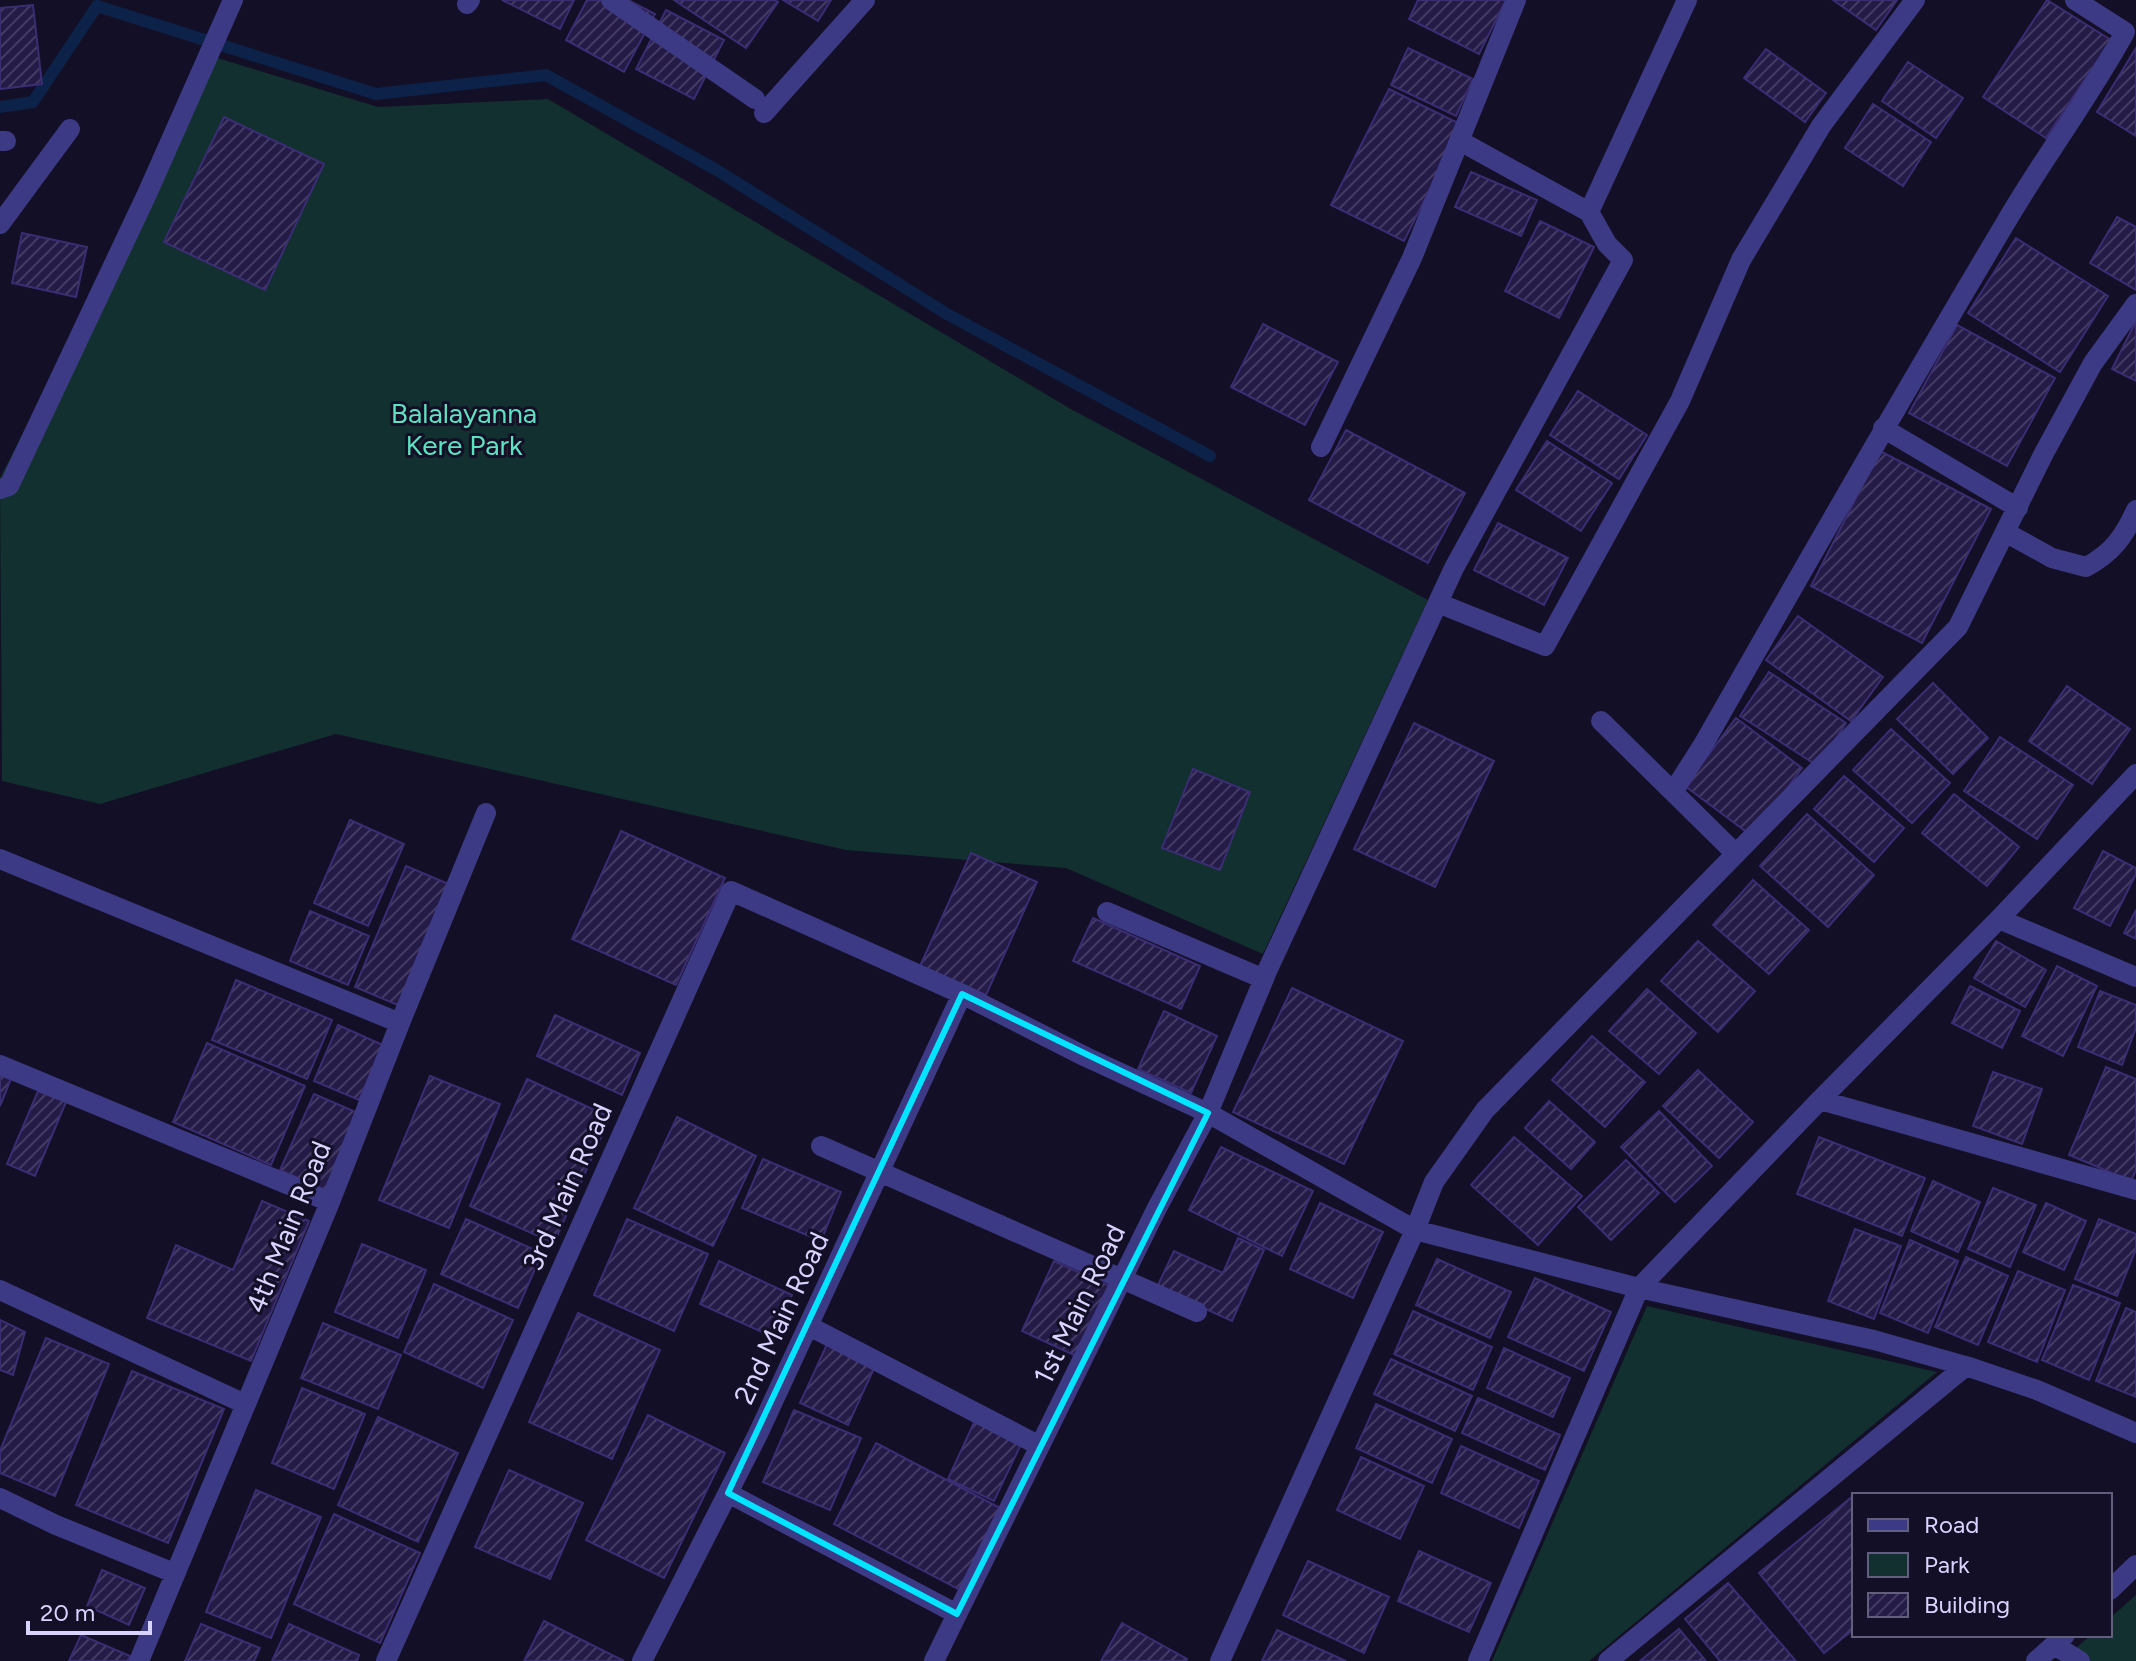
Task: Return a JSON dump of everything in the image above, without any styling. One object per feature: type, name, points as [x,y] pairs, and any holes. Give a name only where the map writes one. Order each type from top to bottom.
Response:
[{"type":"street","points":[[0,489],[9,486],[147,194],[233,0]]},
{"type":"street","points":[[611,0],[760,106],[865,0]]},
{"type":"street","points":[[1321,447],[1412,258],[1516,0]]},
{"type":"street","points":[[1460,141],[1589,212],[1687,0]]},
{"type":"street","points":[[1438,603],[1545,646],[1680,401],[1741,260],[1821,126],[1915,0]]},
{"type":"street","points":[[1673,792],[1703,745],[1883,428],[2014,209],[2131,35],[2075,0]]},
{"type":"street","points":[[0,224],[70,129]]},
{"type":"street","name":"1st Main Road","points":[[934,1661],[1157,1208],[1208,1113],[1266,974],[1454,568],[1623,260],[1607,244],[1589,212]]},
{"type":"street","points":[[1220,1661],[1434,1182],[1485,1110],[1958,627],[2043,455],[2093,363],[2136,304]]},
{"type":"street","points":[[1883,428],[2018,508]]},
{"type":"street","points":[[2005,532],[2052,558],[2086,567],[2105,557],[2123,538],[2136,510]]},
{"type":"street","points":[[1601,721],[1736,854]]},
{"type":"street","points":[[1478,1661],[1639,1288],[2136,774]]},
{"type":"street","name":"4th Main Road","points":[[139,1661],[330,1202],[486,813]]},
{"type":"street","points":[[0,859],[400,1023]]},
{"type":"street","name":"3rd Main Road","points":[[386,1661],[731,891],[962,994]]},
{"type":"street","points":[[1107,912],[1266,974]]},
{"type":"street","points":[[1999,919],[2136,977]]},
{"type":"street","points":[[962,994],[1086,1057],[1208,1113],[1415,1230],[1639,1288],[1874,1340],[2037,1390],[2136,1433]]},
{"type":"street","name":"2nd Main Road","points":[[642,1661],[809,1326],[962,994]]},
{"type":"street","points":[[0,1065],[330,1202]]},
{"type":"street","points":[[1820,1100],[2136,1190]]},
{"type":"street","points":[[821,1146],[1197,1312]]},
{"type":"street","points":[[0,1290],[245,1404]]},
{"type":"street","points":[[809,1326],[1040,1446]]},
{"type":"street","points":[[1608,1661],[1966,1366]]},
{"type":"street","points":[[728,1493],[957,1614]]},
{"type":"street","points":[[0,1498],[56,1525],[174,1573]]},
{"type":"street","points":[[2112,1588],[2136,1565]]},
{"type":"street","points":[[2036,1661],[2060,1640],[2080,1661]]},
{"type":"highlighted area","points":[[962,994],[1208,1113],[957,1614],[728,1493]]},
{"type":"green space","name":"Balalayanna Kere Park","points":[[214,57],[378,107],[548,99],[1069,408],[1428,600],[1263,954],[1066,868],[846,850],[336,734],[100,804],[2,781],[0,478]]},
{"type":"green space","points":[[1647,1306],[1937,1372],[1589,1661],[1492,1661]]},
{"type":"green space","points":[[2136,1595],[2136,1661],[2061,1661],[2089,1637],[2112,1637],[2112,1616]]},
{"type":"building","points":[[502,0],[574,0],[560,29]]},
{"type":"building","points":[[587,0],[628,0],[655,14],[624,72],[566,40]]},
{"type":"building","points":[[674,0],[775,0],[778,2],[746,48]]},
{"type":"building","points":[[783,0],[831,0],[818,21]]},
{"type":"building","points":[[1418,0],[1506,0],[1479,54],[1409,19]]},
{"type":"building","points":[[1833,0],[1897,0],[1876,30]]},
{"type":"building","points":[[2047,0],[2111,40],[2046,138],[1983,97]]},
{"type":"building","points":[[33,5],[42,84],[0,89],[0,8]]},
{"type":"building","points":[[666,10],[724,40],[694,99],[636,69]]},
{"type":"building","points":[[1408,48],[1473,79],[1456,116],[1391,85]]},
{"type":"building","points":[[2136,48],[2136,136],[2097,112]]},
{"type":"building","points":[[1766,49],[1826,93],[1805,122],[1744,78]]},
{"type":"building","points":[[1908,62],[1963,98],[1936,138],[1882,101]]},
{"type":"building","points":[[1389,89],[1462,125],[1404,241],[1331,205]]},
{"type":"building","points":[[1873,104],[1931,142],[1903,186],[1845,148]]},
{"type":"building","points":[[224,117],[324,164],[265,290],[164,242]]},
{"type":"building","points":[[1471,172],[1537,200],[1521,236],[1455,207]]},
{"type":"building","points":[[2117,217],[2136,227],[2136,290],[2090,263]]},
{"type":"building","points":[[1540,221],[1594,247],[1559,318],[1505,291]]},
{"type":"building","points":[[22,233],[87,247],[76,297],[12,283]]},
{"type":"building","points":[[2016,238],[2108,296],[2060,372],[1968,313]]},
{"type":"building","points":[[2136,321],[2136,381],[2112,369]]},
{"type":"building","points":[[1263,324],[1338,362],[1305,425],[1231,387]]},
{"type":"building","points":[[1957,325],[2055,378],[2007,466],[1909,413]]},
{"type":"building","points":[[1578,391],[1647,435],[1619,479],[1550,435]]},
{"type":"building","points":[[1346,430],[1465,493],[1428,563],[1309,500]]},
{"type":"building","points":[[1547,441],[1612,483],[1581,531],[1516,490]]},
{"type":"building","points":[[1880,451],[1991,509],[1922,643],[1811,586]]},
{"type":"building","points":[[1498,523],[1568,558],[1544,605],[1474,570]]},
{"type":"building","points":[[1798,616],[1883,677],[1851,721],[1766,660]]},
{"type":"building","points":[[1769,672],[1846,723],[1818,766],[1740,716]]},
{"type":"building","points":[[1933,683],[1988,738],[1953,774],[1897,719]]},
{"type":"building","points":[[2067,686],[2130,729],[2092,784],[2029,741]]},
{"type":"building","points":[[1736,718],[1802,768],[1752,836],[1685,786]]},
{"type":"building","points":[[1414,723],[1494,761],[1435,887],[1354,849]]},
{"type":"building","points":[[1891,729],[1950,783],[1912,823],[1853,770]]},
{"type":"building","points":[[2000,737],[2073,785],[2037,839],[1964,791]]},
{"type":"building","points":[[1193,769],[1250,792],[1220,870],[1162,848]]},
{"type":"building","points":[[1844,776],[1904,828],[1874,862],[1814,809]]},
{"type":"building","points":[[1954,794],[2019,847],[1987,886],[1922,833]]},
{"type":"building","points":[[1807,814],[1874,875],[1828,927],[1760,866]]},
{"type":"building","points":[[350,820],[404,844],[368,926],[314,903]]},
{"type":"building","points":[[621,831],[725,878],[676,985],[572,939]]},
{"type":"building","points":[[2103,851],[2136,868],[2136,874],[2110,926],[2074,908]]},
{"type":"building","points":[[971,853],[1037,882],[986,995],[920,966]]},
{"type":"building","points":[[406,866],[451,885],[400,1006],[355,987]]},
{"type":"building","points":[[1753,880],[1809,930],[1769,974],[1713,925]]},
{"type":"building","points":[[2136,910],[2136,939],[2124,933]]},
{"type":"building","points":[[310,911],[369,936],[348,985],[290,961]]},
{"type":"building","points":[[1093,918],[1200,966],[1181,1009],[1073,961]]},
{"type":"building","points":[[1698,941],[1755,991],[1718,1032],[1661,981]]},
{"type":"building","points":[[1996,941],[2046,970],[2025,1007],[1974,978]]},
{"type":"building","points":[[2057,966],[2097,986],[2063,1056],[2022,1036]]},
{"type":"building","points":[[236,980],[332,1020],[307,1079],[212,1040]]},
{"type":"building","points":[[1970,986],[2020,1011],[2002,1048],[1952,1023]]},
{"type":"building","points":[[1292,988],[1403,1041],[1344,1164],[1233,1112]]},
{"type":"building","points":[[1647,989],[1696,1033],[1659,1074],[1609,1031]]},
{"type":"building","points":[[2100,991],[2136,1005],[2136,1028],[2122,1065],[2078,1047]]},
{"type":"building","points":[[1164,1011],[1217,1036],[1191,1093],[1138,1069]]},
{"type":"building","points":[[555,1015],[640,1053],[622,1095],[537,1056]]},
{"type":"building","points":[[338,1025],[383,1045],[359,1100],[314,1081]]},
{"type":"building","points":[[1592,1036],[1645,1082],[1605,1127],[1552,1080]]},
{"type":"building","points":[[207,1043],[305,1086],[271,1165],[173,1122]]},
{"type":"building","points":[[2106,1067],[2136,1079],[2136,1170],[2131,1181],[2069,1155]]},
{"type":"building","points":[[1698,1070],[1753,1122],[1719,1158],[1663,1106]]},
{"type":"building","points":[[1993,1072],[2042,1089],[2022,1144],[1973,1126]]},
{"type":"building","points":[[0,1075],[11,1079],[0,1106]]},
{"type":"building","points":[[430,1076],[500,1104],[449,1228],[379,1200]]},
{"type":"building","points":[[527,1079],[610,1117],[554,1243],[470,1206]]},
{"type":"building","points":[[38,1091],[66,1102],[35,1176],[7,1164]]},
{"type":"building","points":[[314,1094],[358,1113],[325,1190],[280,1170]]},
{"type":"building","points":[[1549,1101],[1595,1142],[1571,1169],[1525,1128]]},
{"type":"building","points":[[1659,1111],[1712,1166],[1675,1202],[1621,1147]]},
{"type":"building","points":[[677,1117],[756,1156],[713,1246],[634,1208]]},
{"type":"building","points":[[1514,1137],[1582,1196],[1538,1245],[1471,1185]]},
{"type":"building","points":[[1819,1137],[1925,1178],[1902,1236],[1797,1194]]},
{"type":"building","points":[[1221,1147],[1313,1191],[1282,1256],[1189,1210]]},
{"type":"building","points":[[763,1159],[841,1192],[821,1241],[742,1208]]},
{"type":"building","points":[[1626,1160],[1659,1193],[1611,1240],[1578,1207]]},
{"type":"building","points":[[1933,1181],[1980,1202],[1958,1252],[1911,1231]]},
{"type":"building","points":[[1993,1188],[2036,1205],[2010,1267],[1968,1249]]},
{"type":"building","points":[[262,1201],[309,1221],[251,1361],[147,1318],[176,1245],[233,1270]]},
{"type":"building","points":[[1320,1203],[1383,1232],[1353,1298],[1290,1269]]},
{"type":"building","points":[[2046,1203],[2086,1221],[2064,1270],[2023,1252]]},
{"type":"building","points":[[466,1219],[542,1253],[518,1308],[441,1274]]},
{"type":"building","points":[[627,1219],[708,1254],[674,1331],[594,1295]]},
{"type":"building","points":[[2099,1219],[2136,1234],[2136,1249],[2117,1296],[2075,1279]]},
{"type":"building","points":[[1855,1229],[1901,1246],[1874,1319],[1828,1301]]},
{"type":"building","points":[[1238,1238],[1264,1250],[1232,1321],[1157,1287],[1174,1251],[1223,1273]]},
{"type":"building","points":[[1910,1240],[1958,1261],[1928,1333],[1880,1313]]},
{"type":"building","points":[[362,1244],[426,1270],[398,1338],[335,1312]]},
{"type":"building","points":[[1966,1257],[2008,1276],[1978,1345],[1935,1327]]},
{"type":"building","points":[[1437,1259],[1511,1292],[1490,1338],[1416,1305]]},
{"type":"building","points":[[719,1261],[792,1295],[773,1337],[700,1304]]},
{"type":"building","points":[[1054,1261],[1112,1287],[1080,1358],[1022,1331]]},
{"type":"building","points":[[2018,1271],[2065,1290],[2037,1362],[1988,1342]]},
{"type":"building","points":[[1535,1278],[1611,1312],[1584,1371],[1508,1337]]},
{"type":"building","points":[[434,1284],[513,1320],[483,1388],[404,1352]]},
{"type":"building","points":[[2073,1285],[2120,1303],[2089,1380],[2042,1360]]},
{"type":"building","points":[[2126,1308],[2136,1312],[2136,1397],[2096,1381]]},
{"type":"building","points":[[1413,1311],[1492,1347],[1473,1390],[1394,1354]]},
{"type":"building","points":[[578,1313],[660,1350],[612,1459],[529,1422]]},
{"type":"building","points":[[0,1320],[25,1332],[13,1375],[0,1370]]},
{"type":"building","points":[[323,1323],[401,1355],[378,1409],[301,1378]]},
{"type":"building","points":[[46,1338],[109,1364],[55,1496],[0,1473],[0,1451]]},
{"type":"building","points":[[828,1342],[876,1364],[848,1425],[800,1403]]},
{"type":"building","points":[[1504,1348],[1570,1378],[1553,1417],[1487,1388]]},
{"type":"building","points":[[1391,1359],[1472,1396],[1455,1431],[1374,1394]]},
{"type":"building","points":[[132,1371],[224,1409],[168,1543],[76,1505]]},
{"type":"building","points":[[302,1388],[365,1414],[334,1489],[272,1463]]},
{"type":"building","points":[[1478,1398],[1560,1435],[1545,1470],[1462,1433]]},
{"type":"building","points":[[1376,1404],[1452,1439],[1432,1483],[1356,1448]]},
{"type":"building","points":[[794,1410],[861,1438],[830,1510],[763,1482]]},
{"type":"building","points":[[648,1415],[725,1453],[664,1578],[586,1540]]},
{"type":"building","points":[[378,1417],[458,1453],[418,1542],[338,1505]]},
{"type":"building","points":[[976,1418],[1023,1440],[994,1501],[948,1479]]},
{"type":"building","points":[[876,1443],[1002,1509],[960,1590],[834,1524]]},
{"type":"building","points":[[1461,1446],[1539,1481],[1519,1528],[1441,1493]]},
{"type":"building","points":[[1361,1457],[1424,1486],[1400,1539],[1337,1510]]},
{"type":"building","points":[[509,1470],[583,1503],[550,1579],[475,1547]]},
{"type":"building","points":[[256,1490],[321,1517],[271,1638],[206,1612]]},
{"type":"building","points":[[1852,1497],[1852,1631],[1824,1653],[1759,1573]]},
{"type":"building","points":[[334,1514],[420,1553],[380,1643],[294,1604]]},
{"type":"building","points":[[1419,1551],[1491,1583],[1469,1632],[1398,1601]]},
{"type":"building","points":[[1308,1561],[1389,1597],[1364,1653],[1283,1615]]},
{"type":"building","points":[[102,1570],[145,1588],[129,1625],[87,1606]]},
{"type":"building","points":[[1728,1583],[1796,1661],[1720,1661],[1685,1619]]},
{"type":"building","points":[[544,1621],[624,1661],[524,1661]]},
{"type":"building","points":[[1122,1623],[1187,1659],[1186,1661],[1101,1661]]},
{"type":"building","points":[[201,1624],[260,1648],[254,1661],[185,1661]]},
{"type":"building","points":[[289,1624],[359,1655],[357,1661],[272,1661]]},
{"type":"building","points":[[1679,1629],[1706,1661],[1640,1661]]},
{"type":"building","points":[[1277,1630],[1346,1661],[1262,1661]]},
{"type":"building","points":[[81,1635],[130,1656],[128,1661],[69,1661]]},
{"type":"waterway","points":[[0,107],[33,102],[97,6],[376,94],[546,75],[715,169],[947,314],[1210,456]]}]
